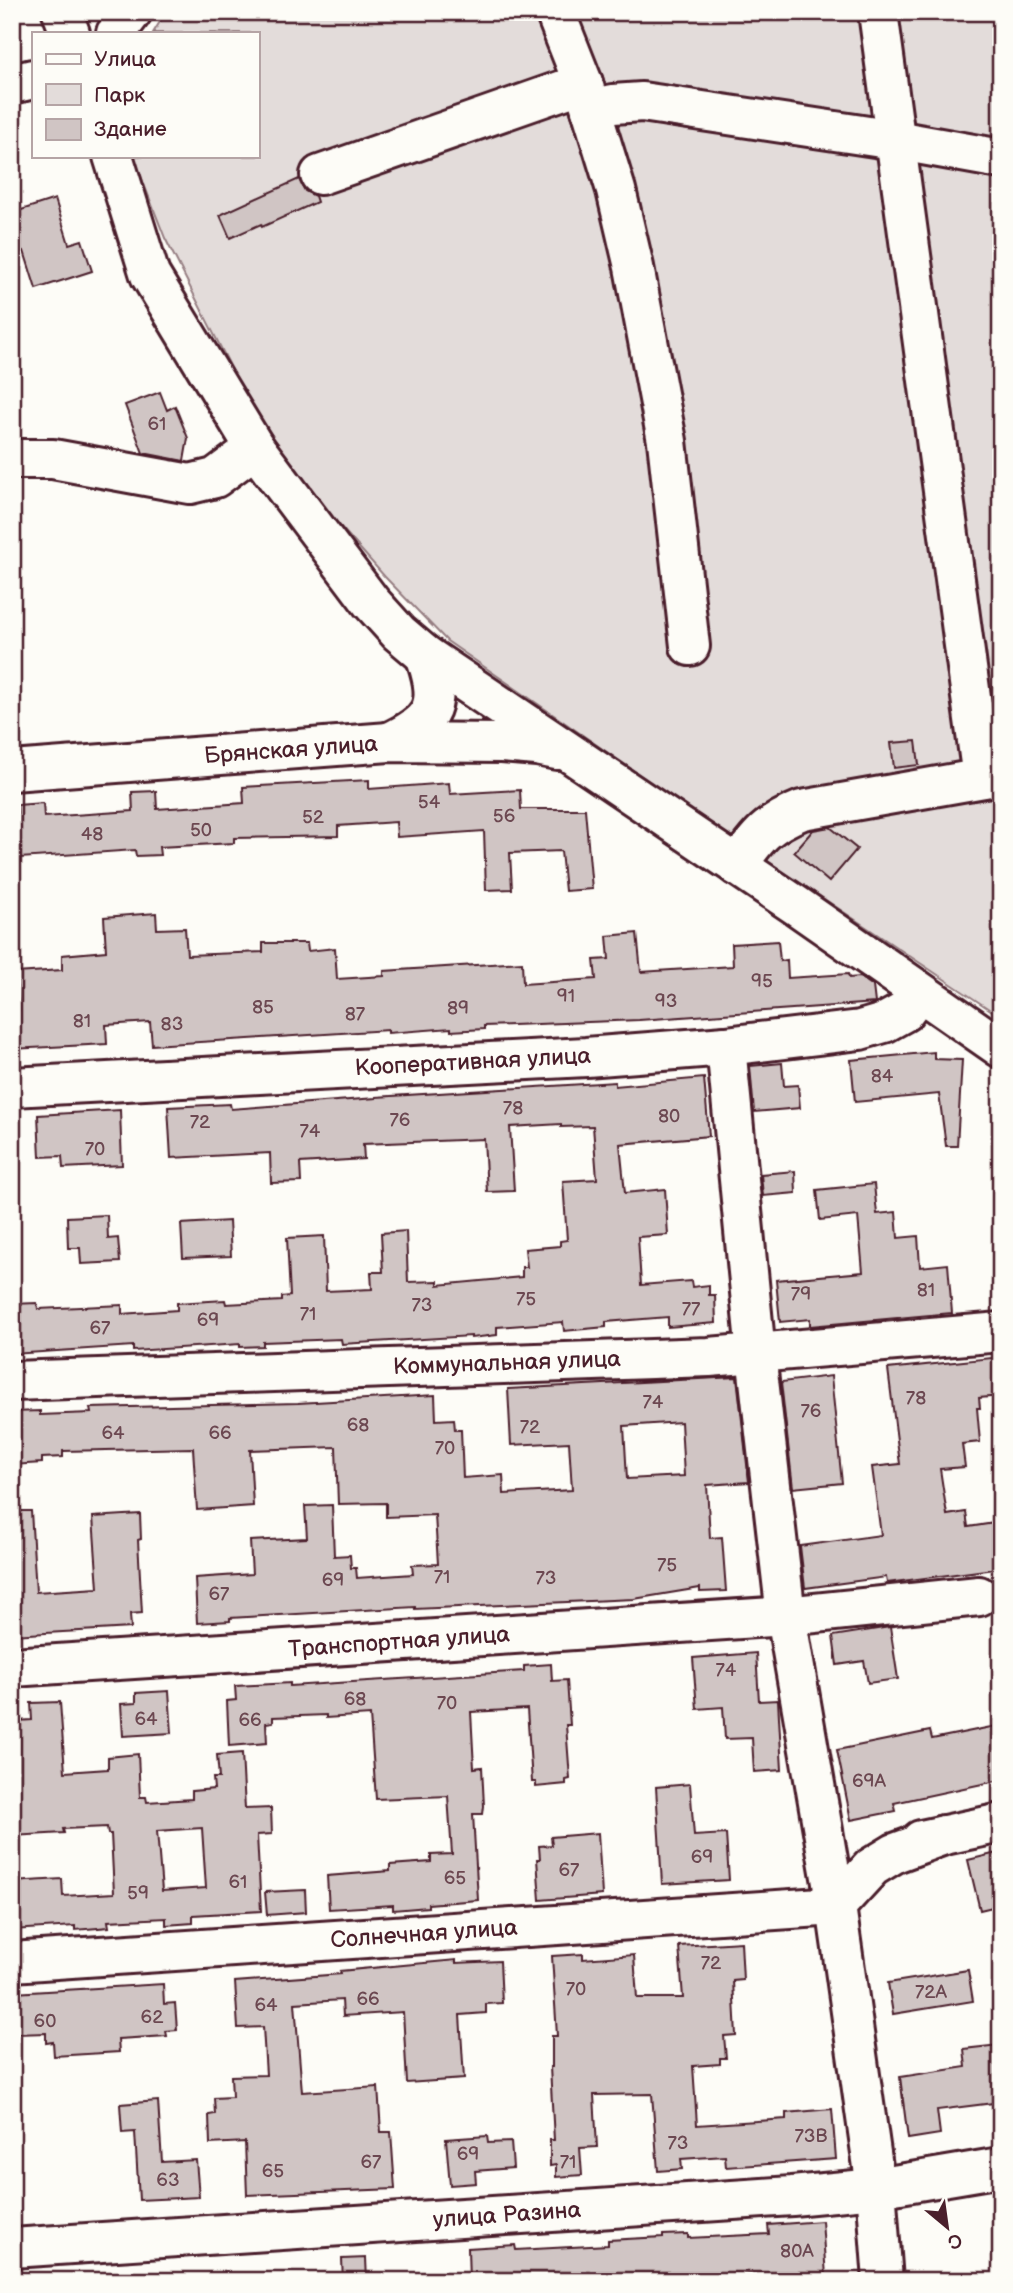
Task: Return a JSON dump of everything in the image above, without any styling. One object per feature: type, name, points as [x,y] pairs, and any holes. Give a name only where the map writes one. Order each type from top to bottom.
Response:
[{"type":"street","points":[[62,12],[70,32]]},
{"type":"street","points":[[117,32],[132,12]]},
{"type":"street","points":[[555,12],[587,96],[616,190],[655,370],[669,452],[690,646]]},
{"type":"street","points":[[737,866],[766,829],[780,819],[802,810],[991,776],[877,12]]},
{"type":"street","points":[[12,84],[32,79]]},
{"type":"street","points":[[320,175],[587,96],[614,104],[642,102],[895,140],[1001,159]]},
{"type":"street","points":[[114,158],[150,275],[255,448],[371,602],[399,633],[425,655],[1001,1048]]},
{"type":"street","points":[[12,459],[53,459],[190,485],[215,478],[255,448]]},
{"type":"street","points":[[389,742],[413,729],[424,720],[430,710],[435,688],[425,655]]},
{"type":"street","name":"Брянская улица","points":[[12,772],[389,742],[502,743],[537,746],[569,753]]},
{"type":"street","name":"Кооперативная улица","points":[[12,1087],[586,1057],[726,1046],[860,1030],[884,1023],[904,1012],[919,992]]},
{"type":"street","points":[[726,1046],[756,1354],[786,1616],[836,1906],[876,2188],[883,2281]]},
{"type":"street","name":"Коммунальная улица","points":[[12,1381],[756,1354],[1001,1332]]},
{"type":"street","name":"Транспортная улица","points":[[12,1667],[786,1616],[978,1596]]},
{"type":"street","points":[[828,1858],[1001,1823]]},
{"type":"street","points":[[836,1906],[872,1867],[895,1853],[944,1835]]},
{"type":"street","name":"Солнечная улица","points":[[12,1962],[836,1906]]},
{"type":"street","name":"улица Разина","points":[[12,2248],[792,2196],[876,2188],[1001,2167]]},
{"type":"green space","points":[[166,12],[1001,12],[1001,1017],[673,798],[447,641],[385,577],[273,450],[165,238],[134,158],[259,158],[259,32],[154,32]]},
{"type":"building","points":[[299,179],[305,191],[315,196],[317,202],[230,238],[220,215]]},
{"type":"building","points":[[55,199],[69,244],[82,240],[92,271],[36,289],[18,239],[12,241],[12,213]]},
{"type":"building","points":[[160,392],[167,410],[175,406],[188,438],[184,461],[143,453],[125,405]]},
{"type":"building","points":[[916,741],[919,765],[894,768],[891,743]]},
{"type":"building","points":[[369,780],[369,789],[449,783],[450,794],[520,790],[521,809],[585,809],[592,889],[565,891],[561,851],[510,853],[512,889],[486,890],[484,831],[397,837],[396,822],[338,826],[338,836],[234,838],[234,843],[159,847],[160,855],[136,856],[135,850],[20,858],[17,805],[43,803],[44,817],[133,811],[132,792],[156,791],[157,809],[244,803],[243,787]]},
{"type":"building","points":[[830,827],[857,849],[829,882],[794,852],[813,830]]},
{"type":"building","points":[[156,913],[157,929],[185,928],[187,955],[263,952],[263,943],[307,943],[308,951],[335,948],[337,979],[384,976],[384,971],[522,962],[523,984],[596,979],[594,960],[609,959],[607,936],[637,933],[641,972],[733,966],[732,944],[778,941],[780,961],[787,960],[788,978],[848,974],[849,978],[860,977],[873,986],[875,1003],[639,1020],[484,1026],[484,1029],[451,1031],[451,1028],[388,1033],[388,1030],[152,1045],[150,1022],[106,1025],[107,1044],[12,1049],[12,1011],[19,1010],[16,973],[62,970],[62,955],[106,951],[104,917]]},
{"type":"building","points":[[934,1052],[934,1059],[962,1060],[957,1146],[946,1146],[939,1094],[855,1102],[851,1060]]},
{"type":"building","points":[[782,1063],[784,1086],[798,1085],[800,1108],[754,1112],[750,1066]]},
{"type":"building","points":[[704,1078],[709,1136],[620,1144],[625,1193],[665,1189],[668,1235],[638,1237],[641,1285],[691,1281],[692,1287],[709,1285],[709,1295],[715,1295],[716,1323],[668,1327],[668,1317],[606,1322],[606,1327],[564,1331],[563,1322],[497,1327],[497,1335],[471,1338],[342,1344],[341,1339],[263,1342],[263,1346],[240,1347],[240,1344],[133,1351],[133,1346],[12,1354],[12,1304],[37,1303],[38,1309],[122,1305],[122,1314],[177,1310],[177,1303],[282,1301],[282,1297],[290,1296],[287,1238],[324,1236],[326,1291],[372,1289],[371,1272],[383,1272],[381,1233],[406,1231],[408,1282],[438,1281],[438,1285],[522,1277],[522,1267],[527,1267],[525,1249],[560,1246],[560,1241],[567,1240],[563,1181],[597,1179],[593,1126],[561,1127],[561,1124],[510,1127],[514,1191],[487,1192],[484,1139],[363,1144],[364,1159],[300,1163],[301,1182],[271,1183],[270,1153],[171,1158],[168,1107],[230,1104],[231,1109],[376,1097],[615,1082],[615,1086]]},
{"type":"building","points":[[120,1110],[122,1165],[63,1168],[62,1156],[40,1157],[38,1115]]},
{"type":"building","points":[[795,1171],[796,1193],[763,1196],[761,1174]]},
{"type":"building","points":[[874,1184],[877,1214],[896,1212],[898,1238],[918,1236],[920,1267],[948,1264],[952,1313],[810,1326],[810,1319],[780,1322],[776,1280],[863,1272],[858,1216],[820,1220],[817,1190]]},
{"type":"building","points":[[107,1215],[108,1239],[118,1238],[120,1262],[81,1264],[80,1248],[68,1248],[67,1217]]},
{"type":"building","points":[[229,1221],[231,1256],[183,1258],[181,1224]]},
{"type":"building","points":[[1001,1357],[1001,1396],[979,1398],[980,1408],[977,1408],[980,1442],[962,1444],[965,1467],[940,1469],[947,1515],[966,1512],[968,1527],[1001,1522],[1001,1568],[887,1583],[886,1577],[805,1588],[800,1546],[881,1535],[872,1467],[900,1464],[888,1369]]},
{"type":"building","points":[[831,1376],[842,1483],[793,1488],[781,1382]]},
{"type":"building","points":[[737,1377],[749,1482],[707,1485],[710,1538],[722,1537],[726,1591],[700,1592],[700,1588],[634,1599],[415,1607],[230,1618],[230,1621],[197,1623],[195,1578],[252,1574],[250,1541],[307,1538],[305,1506],[332,1505],[334,1556],[350,1555],[351,1568],[356,1568],[357,1578],[413,1574],[412,1565],[438,1564],[435,1515],[386,1517],[386,1503],[338,1504],[336,1447],[250,1450],[253,1506],[197,1510],[193,1448],[63,1451],[63,1457],[42,1458],[42,1463],[12,1465],[12,1412],[40,1411],[40,1415],[91,1413],[90,1408],[298,1403],[435,1395],[436,1420],[454,1419],[455,1430],[461,1430],[463,1478],[503,1475],[504,1494],[572,1490],[569,1442],[511,1445],[508,1389]],"holes":[[[681,1422],[684,1476],[627,1479],[624,1426]]]},
{"type":"building","points":[[12,1511],[31,1511],[36,1592],[98,1588],[93,1517],[140,1514],[141,1539],[138,1540],[142,1613],[130,1614],[131,1628],[12,1635]]},
{"type":"building","points":[[890,1627],[898,1679],[868,1683],[864,1661],[837,1665],[833,1636]]},
{"type":"building","points":[[756,1653],[759,1701],[778,1700],[782,1770],[754,1772],[752,1738],[725,1739],[723,1707],[697,1709],[693,1658]]},
{"type":"building","points":[[551,1664],[552,1681],[567,1680],[570,1725],[566,1725],[570,1779],[566,1780],[566,1784],[536,1787],[536,1782],[532,1782],[527,1709],[471,1712],[474,1768],[482,1767],[484,1806],[483,1814],[473,1814],[478,1900],[393,1910],[393,1905],[329,1909],[327,1876],[390,1871],[390,1865],[431,1862],[431,1855],[452,1854],[448,1796],[376,1799],[370,1715],[273,1717],[273,1722],[266,1723],[267,1743],[229,1746],[227,1701],[236,1700],[235,1686],[290,1683],[290,1686],[524,1671],[524,1666]]},
{"type":"building","points":[[169,1691],[172,1733],[123,1736],[121,1704],[136,1703],[136,1693]]},
{"type":"building","points":[[60,1702],[65,1772],[108,1769],[108,1757],[138,1754],[140,1797],[146,1797],[147,1802],[192,1799],[192,1791],[214,1789],[213,1778],[219,1778],[217,1755],[242,1753],[245,1809],[271,1808],[272,1834],[257,1835],[261,1911],[193,1915],[193,1923],[166,1925],[166,1918],[108,1921],[109,1927],[75,1930],[75,1926],[12,1930],[12,1882],[62,1879],[63,1896],[114,1893],[111,1834],[108,1834],[107,1827],[63,1829],[64,1833],[12,1836],[12,1728],[17,1727],[17,1721],[32,1720],[31,1703]],"holes":[[[202,1828],[206,1888],[162,1891],[157,1831]]]},
{"type":"building","points":[[1001,1725],[1001,1780],[894,1803],[896,1811],[851,1820],[837,1750],[930,1731],[932,1739]]},
{"type":"building","points":[[690,1784],[694,1836],[726,1834],[729,1880],[662,1884],[656,1787]]},
{"type":"building","points":[[598,1833],[602,1895],[540,1900],[537,1859],[540,1859],[539,1846],[552,1845],[551,1837]]},
{"type":"building","points":[[1001,1852],[1001,1905],[980,1910],[968,1860]]},
{"type":"building","points":[[305,1890],[306,1912],[267,1915],[265,1892]]},
{"type":"building","points":[[741,1942],[743,1980],[733,1981],[736,2035],[724,2036],[726,2058],[720,2058],[720,2064],[693,2066],[697,2125],[786,2119],[786,2113],[832,2109],[836,2159],[726,2167],[725,2156],[681,2159],[682,2169],[658,2171],[652,2094],[594,2095],[597,2147],[580,2148],[582,2175],[556,2177],[556,2165],[550,2166],[550,2140],[554,2140],[550,2067],[552,2036],[557,2036],[552,1956],[583,1954],[583,1959],[634,1955],[637,1998],[683,1998],[679,1946]]},
{"type":"building","points":[[456,1960],[456,1963],[500,1961],[502,2003],[486,2004],[486,2013],[460,2015],[464,2079],[407,2083],[403,2012],[343,2016],[342,2000],[295,2003],[302,2092],[378,2087],[381,2132],[391,2132],[395,2189],[247,2195],[245,2142],[210,2144],[209,2115],[215,2114],[214,2098],[232,2097],[231,2076],[266,2075],[263,2027],[238,2028],[235,1982],[341,1974],[340,1971]]},
{"type":"building","points":[[968,1970],[973,2001],[893,2014],[888,1983]]},
{"type":"building","points":[[163,1984],[164,2004],[175,2003],[177,2030],[166,2031],[167,2036],[118,2039],[119,2052],[54,2056],[53,2042],[46,2043],[46,2033],[16,2034],[14,1993]]},
{"type":"building","points":[[999,2045],[1001,2102],[937,2110],[940,2134],[908,2139],[900,2077],[966,2067],[964,2049]]},
{"type":"building","points":[[158,2101],[162,2162],[196,2160],[199,2197],[139,2200],[135,2132],[122,2133],[120,2104]]},
{"type":"building","points":[[487,2136],[488,2143],[511,2142],[513,2168],[475,2171],[476,2183],[450,2185],[446,2139]]},
{"type":"building","points":[[822,2221],[826,2276],[772,2280],[772,2273],[652,2281],[469,2281],[468,2248],[515,2245],[516,2250],[608,2245],[608,2240],[663,2235],[688,2234],[688,2238],[769,2234],[768,2225]]},
{"type":"building","points":[[366,2258],[367,2281],[343,2281],[342,2259]]}]
